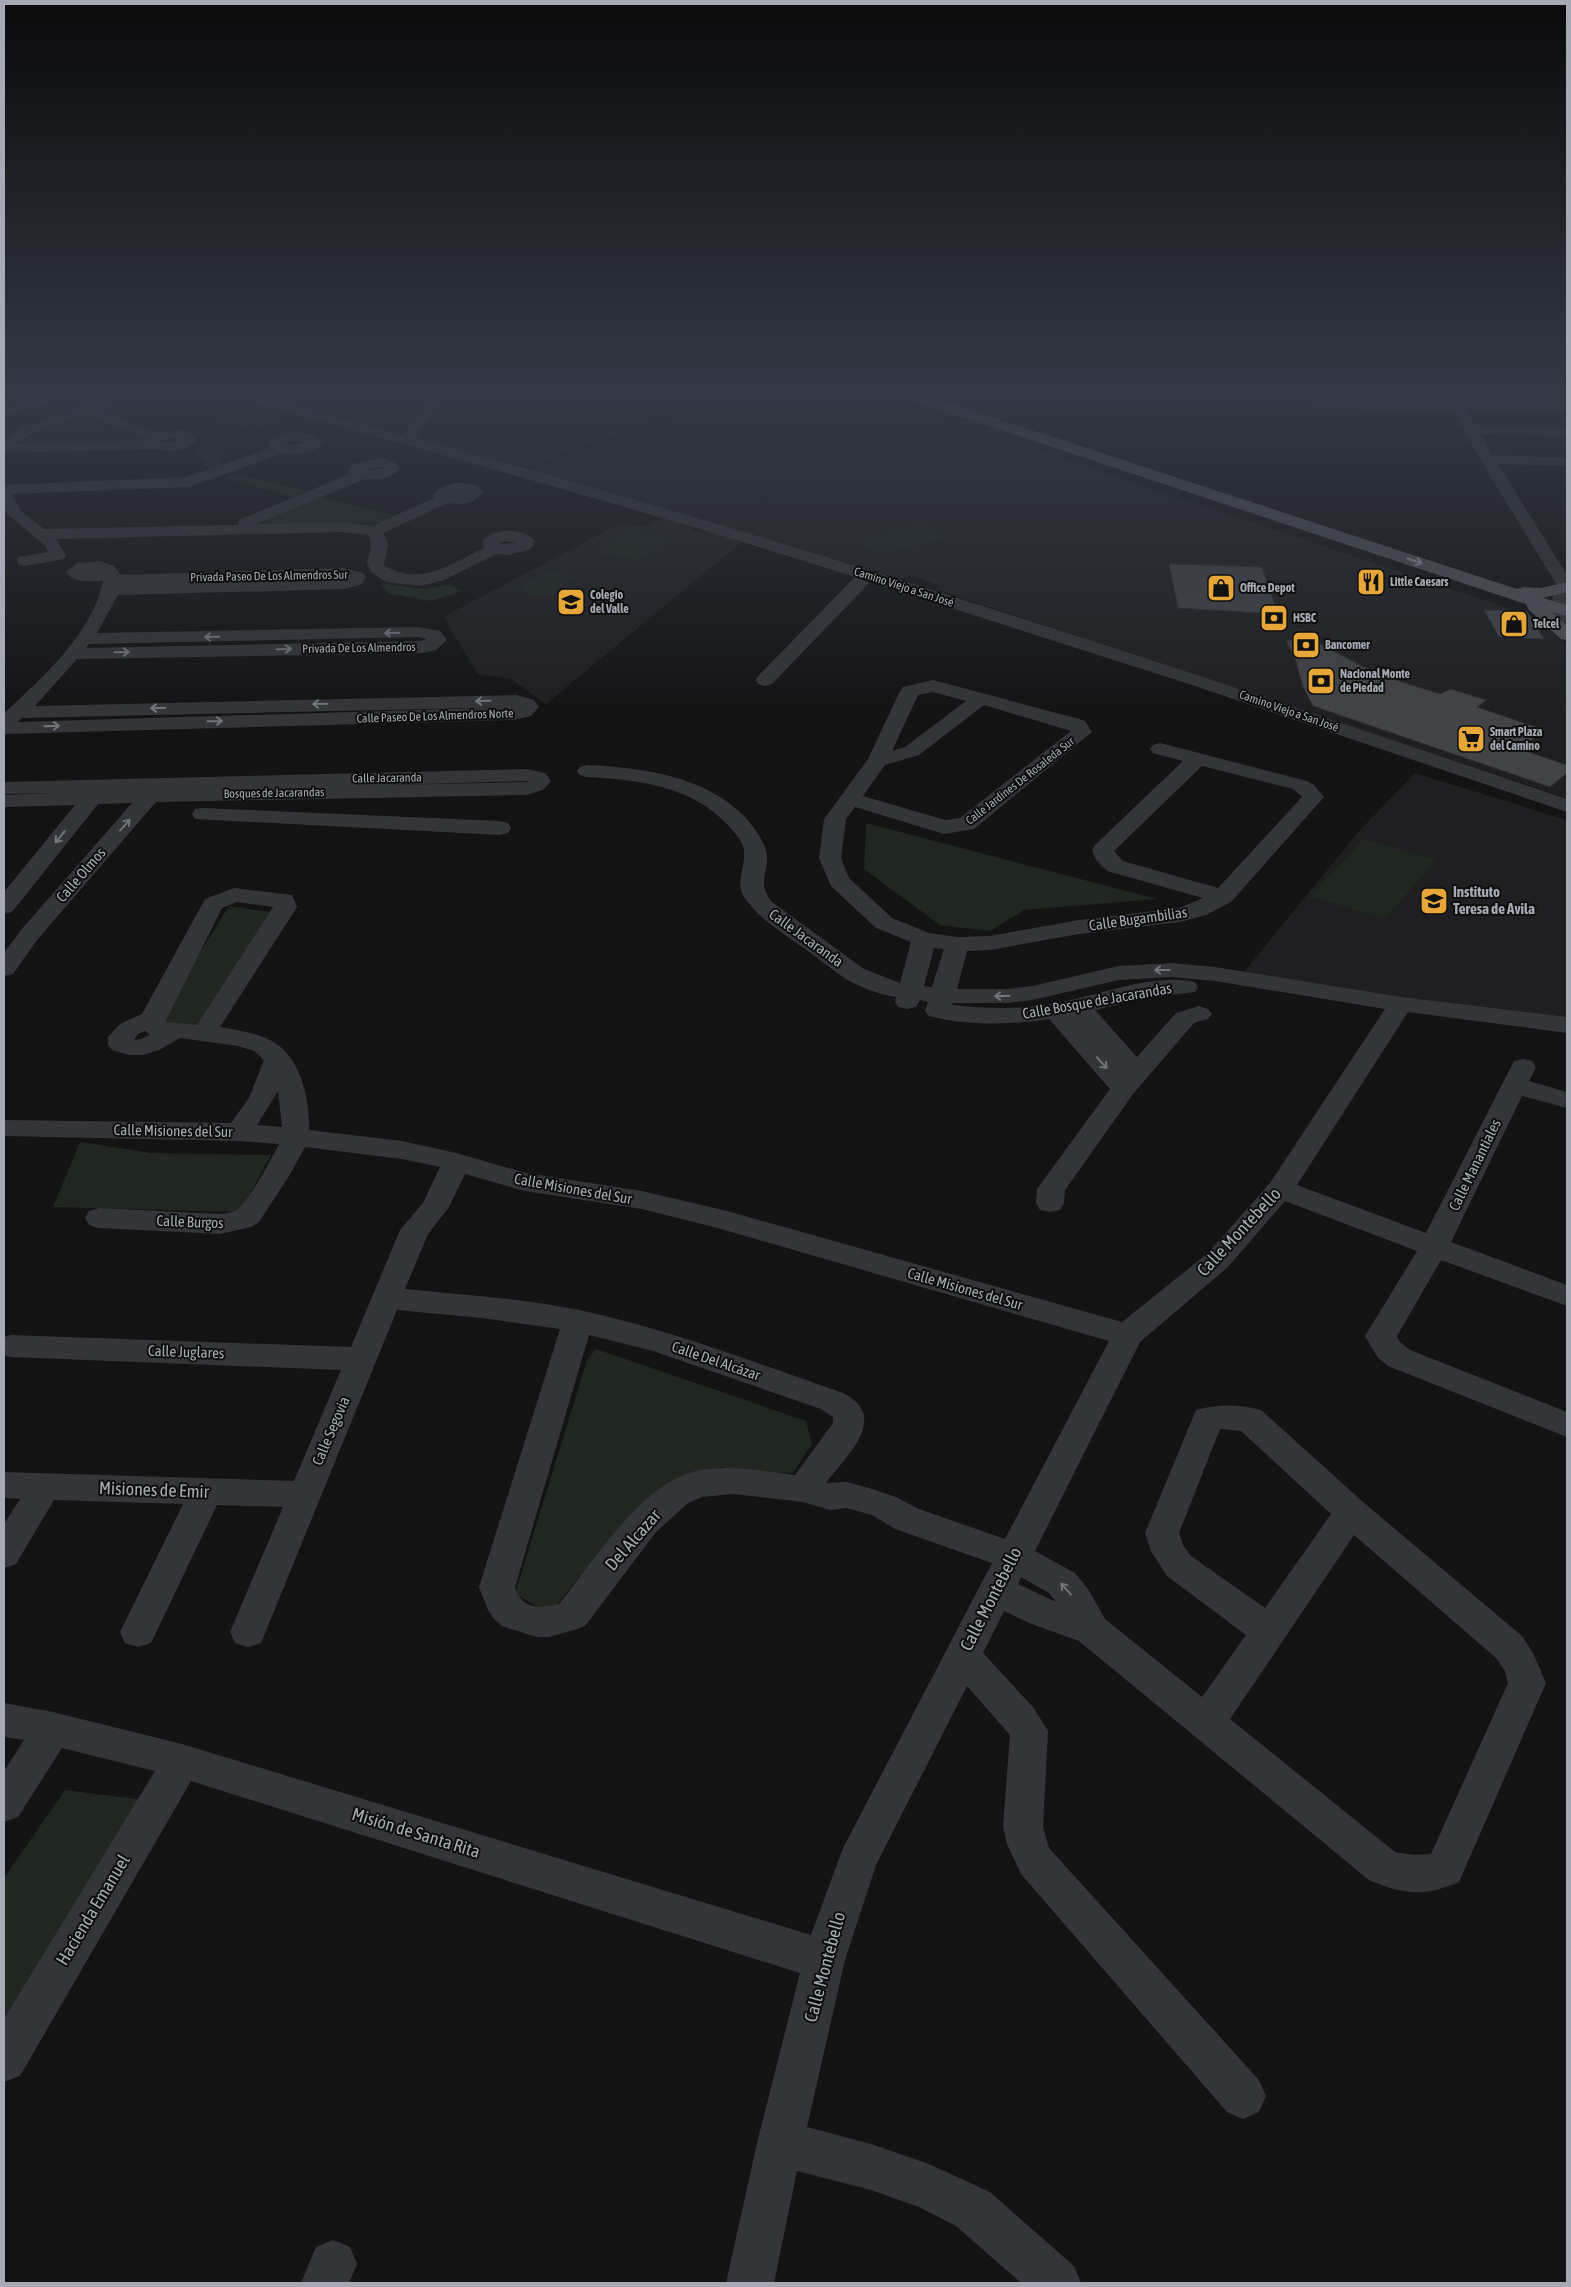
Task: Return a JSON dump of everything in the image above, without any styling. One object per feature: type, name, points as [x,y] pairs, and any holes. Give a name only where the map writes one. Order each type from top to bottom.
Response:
[{"type":"main road","points":[[1228,500],[1306,527],[1516,594],[1537,607],[1567,634]]},
{"type":"main road","points":[[1263,500],[1562,597]]},
{"type":"main road","points":[[1453,573],[1526,592],[1562,597]]},
{"type":"main road","points":[[1516,594],[1562,597]]},
{"type":"street","points":[[7,500],[15,514],[43,534],[53,544],[58,555],[25,562]]},
{"type":"street","points":[[227,530],[300,500]]},
{"type":"street","points":[[43,534],[342,527],[374,531],[441,500]]},
{"type":"street","name":"Camino Viejo a San José","points":[[616,500],[867,575],[1193,679],[1567,806]]},
{"type":"street","points":[[1512,500],[1547,558],[1562,597],[1567,634]]},
{"type":"street","points":[[374,531],[380,537],[381,546],[375,563],[377,568],[392,578],[401,580],[429,579],[495,549]]},
{"type":"street","points":[[1547,558],[1567,552]]},
{"type":"street","points":[[1547,558],[1567,558]]},
{"type":"street","name":"Privada Paseo De Los Almendros Sur","points":[[85,639],[113,582],[238,581],[345,584],[356,580],[357,577],[343,573],[238,581]]},
{"type":"street","points":[[765,680],[867,575]]},
{"type":"street","name":"Privada De Los Almendros","points":[[73,654],[264,643],[418,632],[434,635],[438,640],[430,646],[422,647],[264,643],[85,639]]},
{"type":"street","points":[[8,722],[85,639]]},
{"type":"street","name":"Calle Jardines De Rosaleda Sur","points":[[851,798],[944,826],[966,824],[1082,732],[1078,725],[933,686],[910,691],[878,760],[835,819],[830,858],[839,880],[884,923],[924,939],[957,944]]},
{"type":"street","points":[[878,760],[895,758],[912,751],[980,699]]},
{"type":"street","name":"Calle Paseo De Los Almendros Norte","points":[[8,722],[192,714],[356,710],[517,701],[528,704],[529,707],[524,712],[513,714],[356,710]]},
{"type":"street","points":[[1160,749],[1196,760],[1103,850],[1104,855],[1115,866],[1223,897]]},
{"type":"street","name":"Calle Bugambilias","points":[[957,944],[990,943],[1079,927],[1180,915],[1198,910],[1223,897],[1313,797],[1307,789],[1300,785],[1196,760]]},
{"type":"street","name":"Calle Jacaranda","points":[[586,771],[625,773],[675,782],[701,794],[721,808],[736,820],[754,845],[757,858],[752,879],[753,893],[764,907],[855,974],[903,994]]},
{"type":"street","name":"Bosques de Jacarandas","points":[[4,801],[90,799],[156,790],[233,801],[251,793],[368,785],[526,789],[536,786],[541,781]]},
{"type":"street","name":"Calle Jacaranda","points":[[203,814],[233,801],[368,785]]},
{"type":"street","points":[[4,788],[156,790]]},
{"type":"street","name":"Calle Olmos","points":[[4,969],[29,935],[156,790]]},
{"type":"street","points":[[4,908],[90,799]]},
{"type":"street","name":"Calle Jacaranda","points":[[233,801],[500,828]]},
{"type":"street","points":[[204,1033],[285,907],[284,900],[234,895],[213,904],[152,1019],[153,1027],[204,1033],[262,1045],[288,1073],[294,1099],[295,1137]]},
{"type":"street","points":[[4,934],[29,935]]},
{"type":"street","points":[[903,994],[924,939]]},
{"type":"street","points":[[940,1003],[957,944]]},
{"type":"street","name":"Calle Bosque de Jacarandas","points":[[940,1003],[1032,993],[1119,973],[1172,970],[1215,974],[1396,1011],[1567,1040]]},
{"type":"street","name":"Calle Bosque de Jacarandas","points":[[903,994],[992,1016],[1066,1009],[1138,991],[1179,987],[1241,992],[1396,1011],[1567,1025]]},
{"type":"street","points":[[1066,1009],[1130,1080]]},
{"type":"street","name":"Calle Montebello","points":[[750,2283],[780,2143],[824,1960],[857,1861],[998,1591],[1012,1556],[1128,1335],[1164,1302],[1198,1278],[1218,1260],[1280,1189],[1396,1011]]},
{"type":"street","points":[[1050,1203],[1051,1189],[1130,1080],[1185,1018],[1199,1014]]},
{"type":"street","points":[[152,1019],[129,1029],[121,1037],[121,1045],[131,1049],[150,1046],[175,1030]]},
{"type":"street","points":[[239,1132],[262,1098],[277,1060]]},
{"type":"street","name":"Calle Manantiales","points":[[1567,1100],[1519,1076],[1435,1245],[1381,1336],[1388,1350],[1399,1358],[1567,1425]]},
{"type":"street","points":[[262,1098],[294,1099]]},
{"type":"street","name":"Calle Misiones del Sur","points":[[4,1128],[239,1132],[364,1145],[447,1160],[525,1182],[642,1200],[717,1218],[1128,1335]]},
{"type":"street","name":"Calle Burgos","points":[[99,1218],[220,1224],[241,1220],[249,1215],[285,1159],[295,1137]]},
{"type":"street","name":"Calle Segovia","points":[[248,1632],[414,1230],[435,1207],[447,1160]]},
{"type":"street","points":[[1280,1189],[1435,1245],[1567,1296]]},
{"type":"street","name":"Calle Del Alcázar","points":[[387,1298],[482,1307],[578,1321],[687,1352],[832,1401],[844,1407],[849,1413],[851,1420],[817,1493]]},
{"type":"street","name":"Del Alcazar","points":[[578,1321],[497,1587],[502,1605],[511,1614],[530,1622],[559,1621],[572,1615],[644,1522],[676,1494],[697,1484],[733,1481],[817,1493]]},
{"type":"street","name":"Calle Juglares","points":[[11,1346],[361,1358]]},
{"type":"street","points":[[998,1591],[1042,1612],[1092,1630],[1383,1867],[1406,1875],[1429,1875],[1445,1869],[1527,1683],[1524,1670],[1518,1658],[1509,1647],[1351,1512],[1249,1419],[1229,1416],[1208,1419],[1162,1533],[1164,1543],[1170,1555],[1179,1566],[1268,1630]]},
{"type":"street","name":"Misiones de Emir","points":[[4,1485],[304,1494]]},
{"type":"street","points":[[4,1554],[45,1486]]},
{"type":"street","points":[[138,1632],[206,1492]]},
{"type":"street","points":[[817,1493],[839,1508],[880,1522],[906,1519],[1012,1556],[1062,1583],[1075,1599],[1092,1630]]},
{"type":"street","points":[[1206,1723],[1268,1630],[1351,1512]]},
{"type":"street","points":[[963,1656],[1020,1719],[1028,1731],[1023,1827],[1026,1844],[1036,1860],[1243,2096]]},
{"type":"street","name":"Misión de Santa Rita","points":[[4,1720],[53,1729],[182,1761],[824,1960]]},
{"type":"street","points":[[4,1804],[53,1729]]},
{"type":"street","name":"Hacienda Emanuel","points":[[4,2060],[182,1761]]},
{"type":"street","points":[[780,2143],[871,2167],[928,2187],[973,2209],[1057,2283]]},
{"type":"shaded area","points":[[312,500],[329,500],[398,516],[383,522],[276,525],[266,524],[263,521]]},
{"type":"shaded area","points":[[630,500],[1185,500],[1553,623],[1567,646],[1567,798],[935,589],[941,586],[909,575],[901,579]]},
{"type":"shaded area","name":"Colegio del Valle","points":[[662,518],[693,527],[692,531],[708,531],[743,541],[546,704],[511,679],[478,674],[443,617],[621,523],[643,527]]},
{"type":"shaded area","points":[[925,525],[948,539],[878,554],[856,539]]},
{"type":"shaded area","points":[[630,530],[671,537],[641,560],[599,553]]},
{"type":"shaded area","points":[[545,571],[575,576],[548,596],[518,591]]},
{"type":"shaded area","points":[[381,583],[420,589],[451,585],[462,591],[430,601],[388,593]]},
{"type":"shaded area","name":"Instituto Teresa de Avila","points":[[1415,773],[1567,820],[1567,1019],[1381,996],[1243,973],[1360,830]]},
{"type":"shaded area","points":[[866,823],[1157,899],[1024,910],[990,931],[940,925],[864,869]]},
{"type":"shaded area","points":[[1364,839],[1436,860],[1385,919],[1311,896]]},
{"type":"shaded area","points":[[229,906],[270,912],[198,1027],[154,1026]]},
{"type":"shaded area","points":[[80,1142],[151,1153],[271,1155],[240,1212],[53,1207]]},
{"type":"shaded area","points":[[596,1349],[806,1421],[812,1444],[793,1473],[756,1472],[721,1467],[665,1485],[611,1538],[550,1613],[515,1594],[587,1360]]},
{"type":"shaded area","points":[[65,1790],[144,1800],[4,2036],[4,1878]]},
{"type":"building","name":"Office Depot","points":[[1169,564],[1262,567],[1278,614],[1178,608]]},
{"type":"building","name":"Telcel","points":[[1484,610],[1527,611],[1544,639],[1499,637]]},
{"type":"building","name":"Smart Plaza del Camino","points":[[1307,637],[1377,674],[1440,694],[1451,689],[1486,700],[1477,707],[1545,730],[1520,749],[1567,765],[1567,773],[1550,787],[1313,706],[1303,687],[1295,659],[1286,641]]},
{"type":"place","name":"Little Caesars","points":[[1371,582]]},
{"type":"place","name":"Office Depot","points":[[1221,588]]},
{"type":"place","name":"Colegio del Valle","points":[[571,602]]},
{"type":"place","name":"HSBC","points":[[1274,618]]},
{"type":"place","name":"Telcel","points":[[1514,624]]},
{"type":"place","name":"Bancomer","points":[[1306,645]]},
{"type":"place","name":"Nacional Monte de Piedad","points":[[1321,681]]},
{"type":"place","name":"Smart Plaza del Camino","points":[[1471,739]]},
{"type":"place","name":"Instituto Teresa de Avila","points":[[1434,901]]}]
